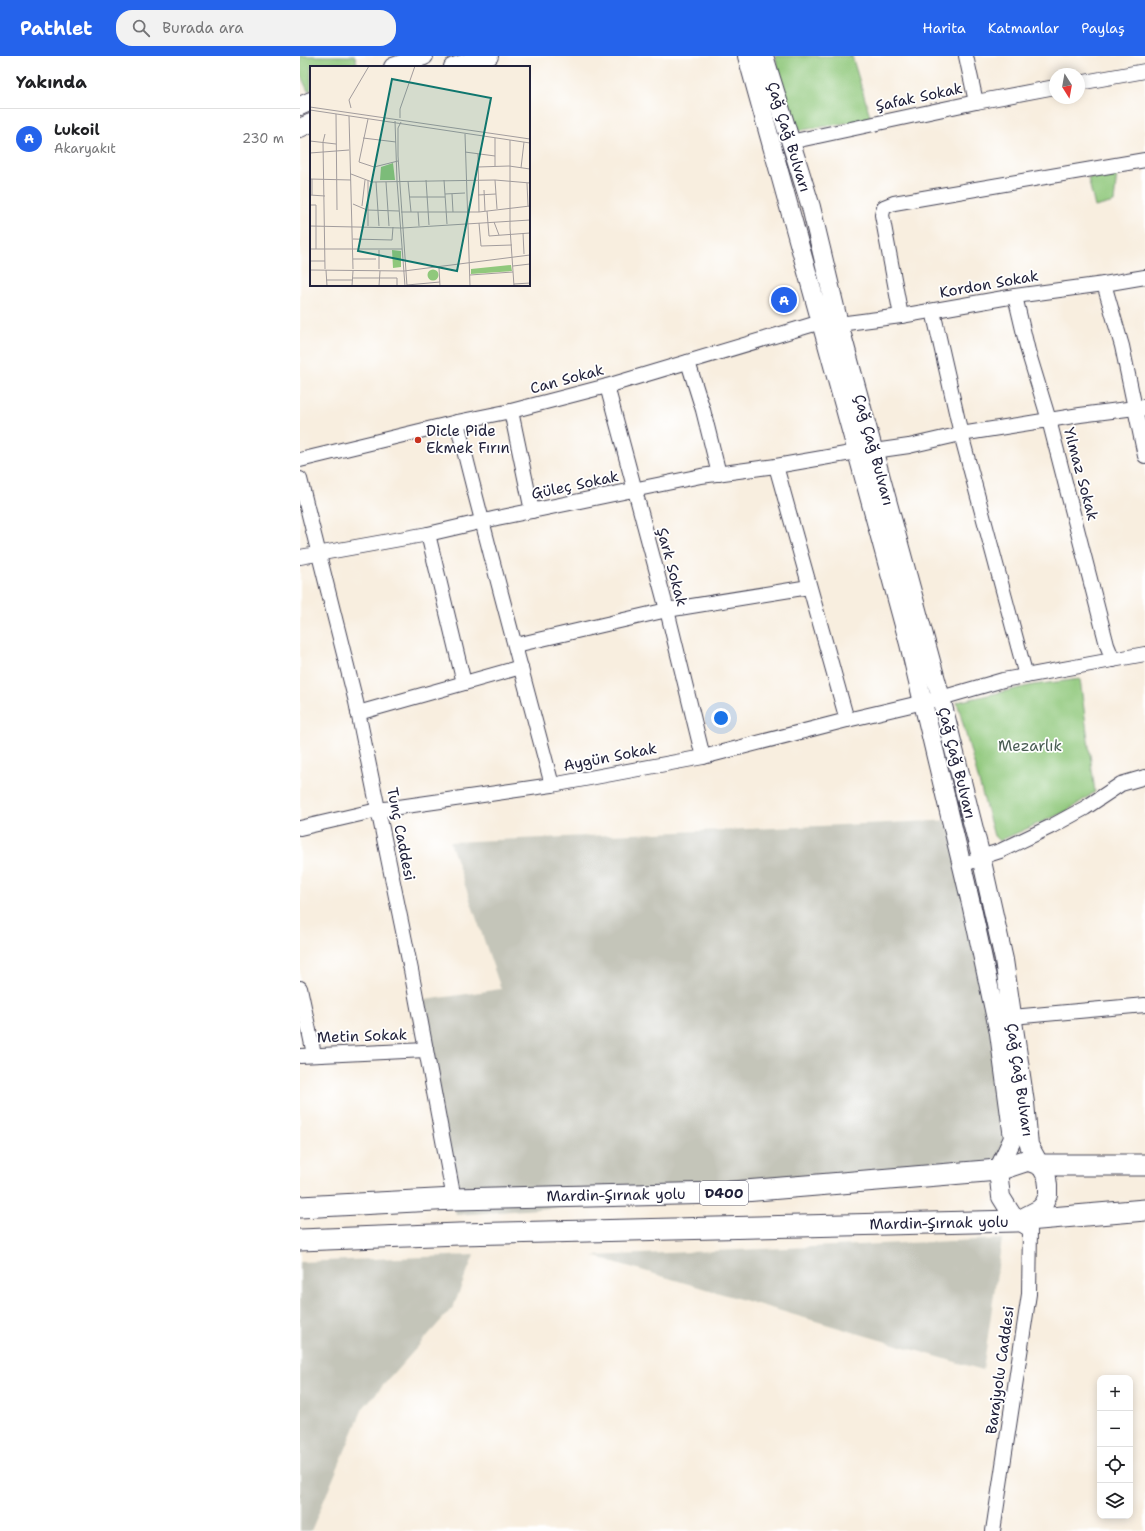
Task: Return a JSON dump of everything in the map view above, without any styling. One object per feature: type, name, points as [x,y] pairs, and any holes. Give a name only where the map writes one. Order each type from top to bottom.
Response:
[{"type":"highway","name":"Mardin-Şırnak yolu","points":[[300,1207],[454,1199],[720,1193],[998,1170],[1028,1160],[1040,1166],[1145,1165]]},
{"type":"highway","name":"Mardin-Şırnak yolu","points":[[300,1240],[459,1234],[1016,1221],[1145,1210]]},
{"type":"main road","points":[[396,66],[424,56]]},
{"type":"main road","points":[[456,66],[489,56]]},
{"type":"main road","name":"Çağ Çağ Bulvarı","points":[[747,56],[821,322],[865,451],[941,698],[981,857],[1004,960],[1025,1103],[1029,1145],[1047,1178],[1048,1186],[1048,1195],[1044,1204],[1039,1209],[1016,1221]]},
{"type":"main road","name":"Çağ Çağ Bulvarı","points":[[764,56],[810,207],[839,324],[865,451],[972,908],[999,1033],[1013,1138],[998,1170]]},
{"type":"main road","points":[[300,106],[310,101]]},
{"type":"main road","points":[[300,128],[310,123]]},
{"type":"main road","points":[[998,1170],[1001,1198],[1016,1221]]},
{"type":"street","points":[[966,56],[976,102]]},
{"type":"street","points":[[1085,82],[1145,71]]},
{"type":"street","name":"Şafak Sokak","points":[[790,142],[976,102],[1049,89]]},
{"type":"street","points":[[902,316],[882,215],[884,207],[894,203],[1145,160]]},
{"type":"street","name":"Kordon Sokak","points":[[839,324],[902,316],[1015,296],[1145,277]]},
{"type":"street","points":[[1104,284],[1140,409],[1145,456]]},
{"type":"street","name":"Yılmaz Sokak","points":[[1015,296],[1028,352],[1050,420],[1113,660]]},
{"type":"street","points":[[933,311],[961,434],[1026,676]]},
{"type":"street","name":"Can Sokak","points":[[300,460],[457,422],[511,411],[607,386],[821,322],[839,324]]},
{"type":"street","points":[[688,362],[703,410],[719,474]]},
{"type":"street","name":"Şark Sokak","points":[[607,386],[667,610],[703,757]]},
{"type":"street","name":"Güleç Sokak","points":[[300,557],[428,534],[482,521],[700,476],[776,466],[865,451],[909,446],[961,434],[1050,420],[1140,409]]},
{"type":"street","points":[[511,411],[532,511]]},
{"type":"street","points":[[457,422],[502,599],[516,645],[552,785]]},
{"type":"street","points":[[776,466],[847,720]]},
{"type":"street","name":"Tunç Caddesi","points":[[300,479],[320,553],[358,713],[426,1050],[454,1199]]},
{"type":"street","points":[[428,534],[464,683]]},
{"type":"street","points":[[516,645],[667,610],[810,587]]},
{"type":"street","name":"Aygün Sokak","points":[[300,828],[378,810],[552,785],[703,757],[847,720],[924,703],[1004,680],[1145,654]]},
{"type":"street","points":[[358,713],[521,667]]},
{"type":"street","points":[[962,866],[981,857],[1000,851],[1052,826],[1085,808],[1121,784],[1145,777]]},
{"type":"street","points":[[300,988],[314,1054]]},
{"type":"street","points":[[1012,1017],[1145,1004]]},
{"type":"street","name":"Metin Sokak","points":[[300,1056],[314,1054],[426,1050]]},
{"type":"street","name":"Barajyolu Caddesi","points":[[993,1531],[1029,1294],[1030,1230],[1016,1221]]},
{"type":"shaded area","points":[[956,820],[1021,1128],[1018,1173],[456,1215],[418,1001],[501,989],[450,842]]},
{"type":"shaded area","points":[[1002,1239],[983,1370],[593,1256]]},
{"type":"shaded area","points":[[474,1255],[453,1307],[363,1408],[311,1531],[300,1531],[300,1262]]},
{"type":"green space","points":[[300,56],[355,56],[358,66],[310,66],[310,90],[308,91],[300,74]]},
{"type":"green space","points":[[775,56],[852,56],[871,119],[796,131],[793,125]]},
{"type":"green space","points":[[1117,173],[1114,202],[1095,207],[1088,178]]},
{"type":"green space","name":"Mezarlık","points":[[1080,679],[1095,792],[1067,811],[999,841],[994,836],[957,702],[1033,685]]},
{"type":"place","name":"Lukoil","points":[[784,300]]},
{"type":"place","name":"Dicle Pide Ekmek Fırın","points":[[418,440]]}]
